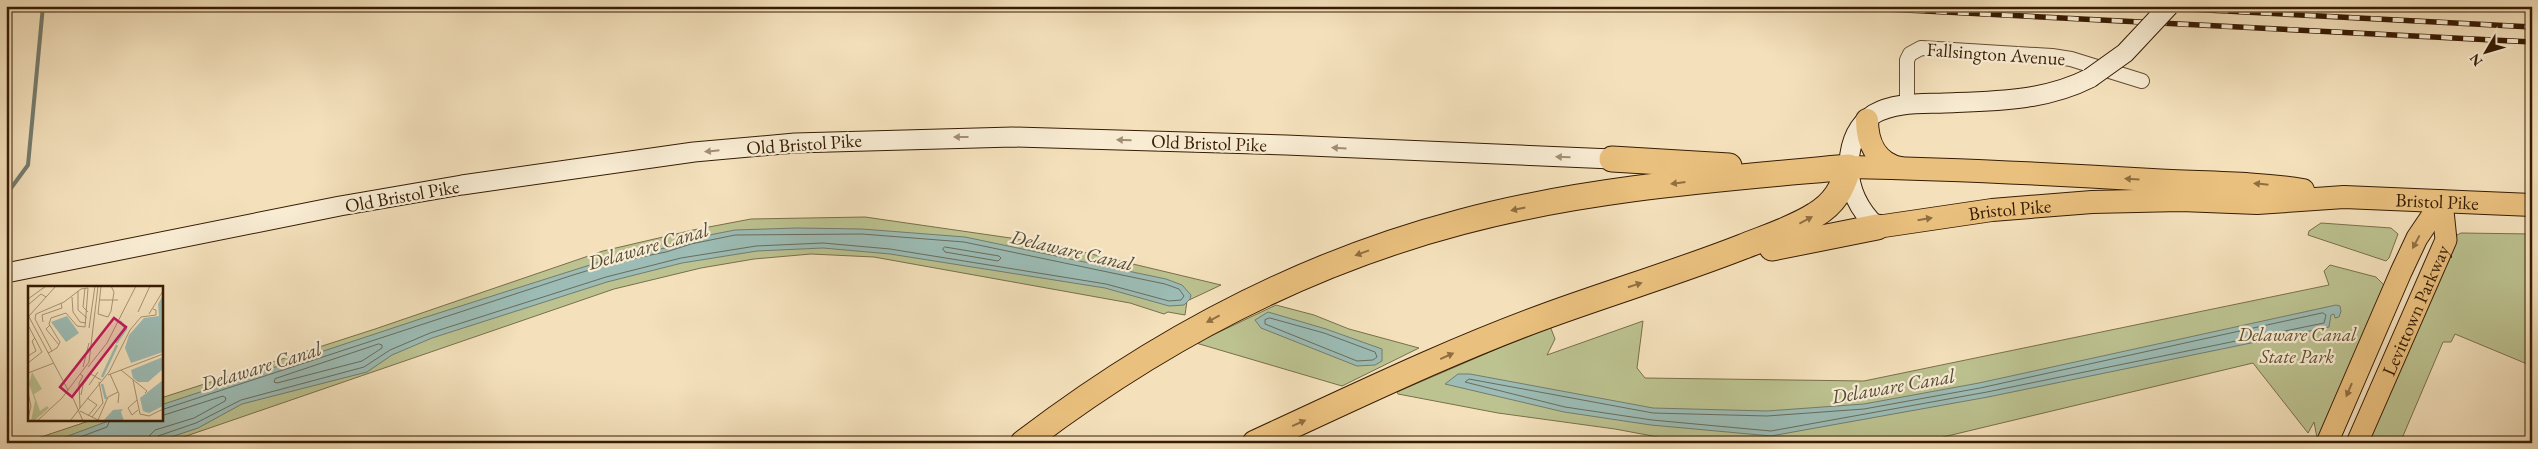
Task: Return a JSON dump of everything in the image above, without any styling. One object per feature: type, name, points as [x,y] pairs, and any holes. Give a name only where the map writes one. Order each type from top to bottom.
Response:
[{"type":"highway","points":[[1867,120],[1867,134],[1875,152],[1891,166],[1903,168]]},
{"type":"highway","points":[[1612,159],[1814,170]]},
{"type":"highway","points":[[1023,443],[1101,387],[1197,328],[1289,282],[1373,249],[1462,222],[1556,201],[1678,183],[1849,167],[1843,188],[1837,196],[1815,215],[1786,230],[1680,271],[1590,300],[1496,335],[1255,443]]},
{"type":"highway","name":"Bristol Pike","points":[[1849,167],[1976,170],[2180,182],[2258,184],[2344,197],[2532,205]]},
{"type":"highway","name":"Bristol Pike","points":[[1680,271],[1790,243],[1877,226],[1992,210],[2092,202],[2181,200],[2257,203],[2344,197]]},
{"type":"main road","name":"Fallsington Avenue","points":[[1877,226],[1860,209],[1856,202],[1849,167],[1854,136],[1867,120],[1884,110],[1907,105],[2032,98],[2052,94],[2090,78],[2125,53],[2169,6]]},
{"type":"main road","name":"Old Bristol Pike","points":[[6,273],[340,206],[462,185],[634,161],[795,143],[970,137],[1277,145],[1612,159]]},
{"type":"main road","name":"Levittown Parkway","points":[[2326,443],[2400,272],[2417,238],[2442,201]]},
{"type":"main road","name":"Levittown Parkway","points":[[2357,443],[2446,240],[2442,201]]},
{"type":"street","name":"Fallsington Avenue","points":[[1907,105],[1908,60],[1910,54],[1921,48],[2052,56],[2071,59],[2142,81]]},
{"type":"green space","points":[[865,217],[1045,243],[1221,285],[1187,301],[1185,315],[1168,312],[1164,314],[1130,303],[874,257],[811,254],[754,259],[701,268],[614,289],[166,443],[23,443],[86,422],[162,422],[162,398],[375,329],[603,251],[693,230],[751,219]]},
{"type":"green space","points":[[2321,223],[2391,228],[2398,234],[2389,258],[2386,261],[2308,235],[2309,231]]},
{"type":"green space","points":[[2461,233],[2532,234],[2532,366],[2455,334],[2451,342],[2443,342],[2400,443],[2366,443],[2457,235]]},
{"type":"green space","name":"Delaware Canal State Park","points":[[2330,265],[2376,277],[2384,285],[2384,294],[2318,443],[2314,422],[2308,433],[2253,363],[1918,443],[1690,443],[1615,429],[1498,413],[1398,394],[1397,392],[1550,326],[1555,339],[1547,355],[1643,321],[1637,368],[1645,378],[1864,381],[2329,285],[2324,271]]},
{"type":"green space","points":[[1276,305],[1314,315],[1349,329],[1419,348],[1342,386],[1196,343]]},
{"type":"water","points":[[797,228],[862,229],[965,237],[1166,279],[1182,285],[1191,295],[1184,305],[1169,306],[1105,288],[890,254],[823,248],[757,251],[682,263],[607,282],[432,338],[392,355],[367,372],[242,404],[198,428],[153,443],[49,443],[106,422],[162,422],[162,405],[423,318],[615,257],[665,248],[689,239],[735,230]]},
{"type":"water","points":[[2336,305],[2340,306],[2341,311],[2339,317],[2335,318],[2334,314],[2331,315],[2329,327],[1988,397],[1771,436],[1651,425],[1564,412],[1445,384],[1458,374],[1470,374],[1653,408],[1767,411],[1864,404],[1979,383]]},
{"type":"water","points":[[1268,312],[1326,329],[1382,349],[1382,361],[1375,365],[1357,366],[1261,328],[1255,320]]},
{"type":"waterway","points":[[6,195],[28,165],[43,6]]},
{"type":"railway","points":[[1826,6],[2532,42]]},
{"type":"railway","points":[[2129,6],[2532,27]]},
{"type":"water label","name":"Delaware Canal","points":[[648,246]]},
{"type":"water label","name":"Delaware Canal","points":[[1072,250]]},
{"type":"water label","name":"Delaware Canal","points":[[261,366]]},
{"type":"water label","name":"Delaware Canal","points":[[1893,386]]}]
